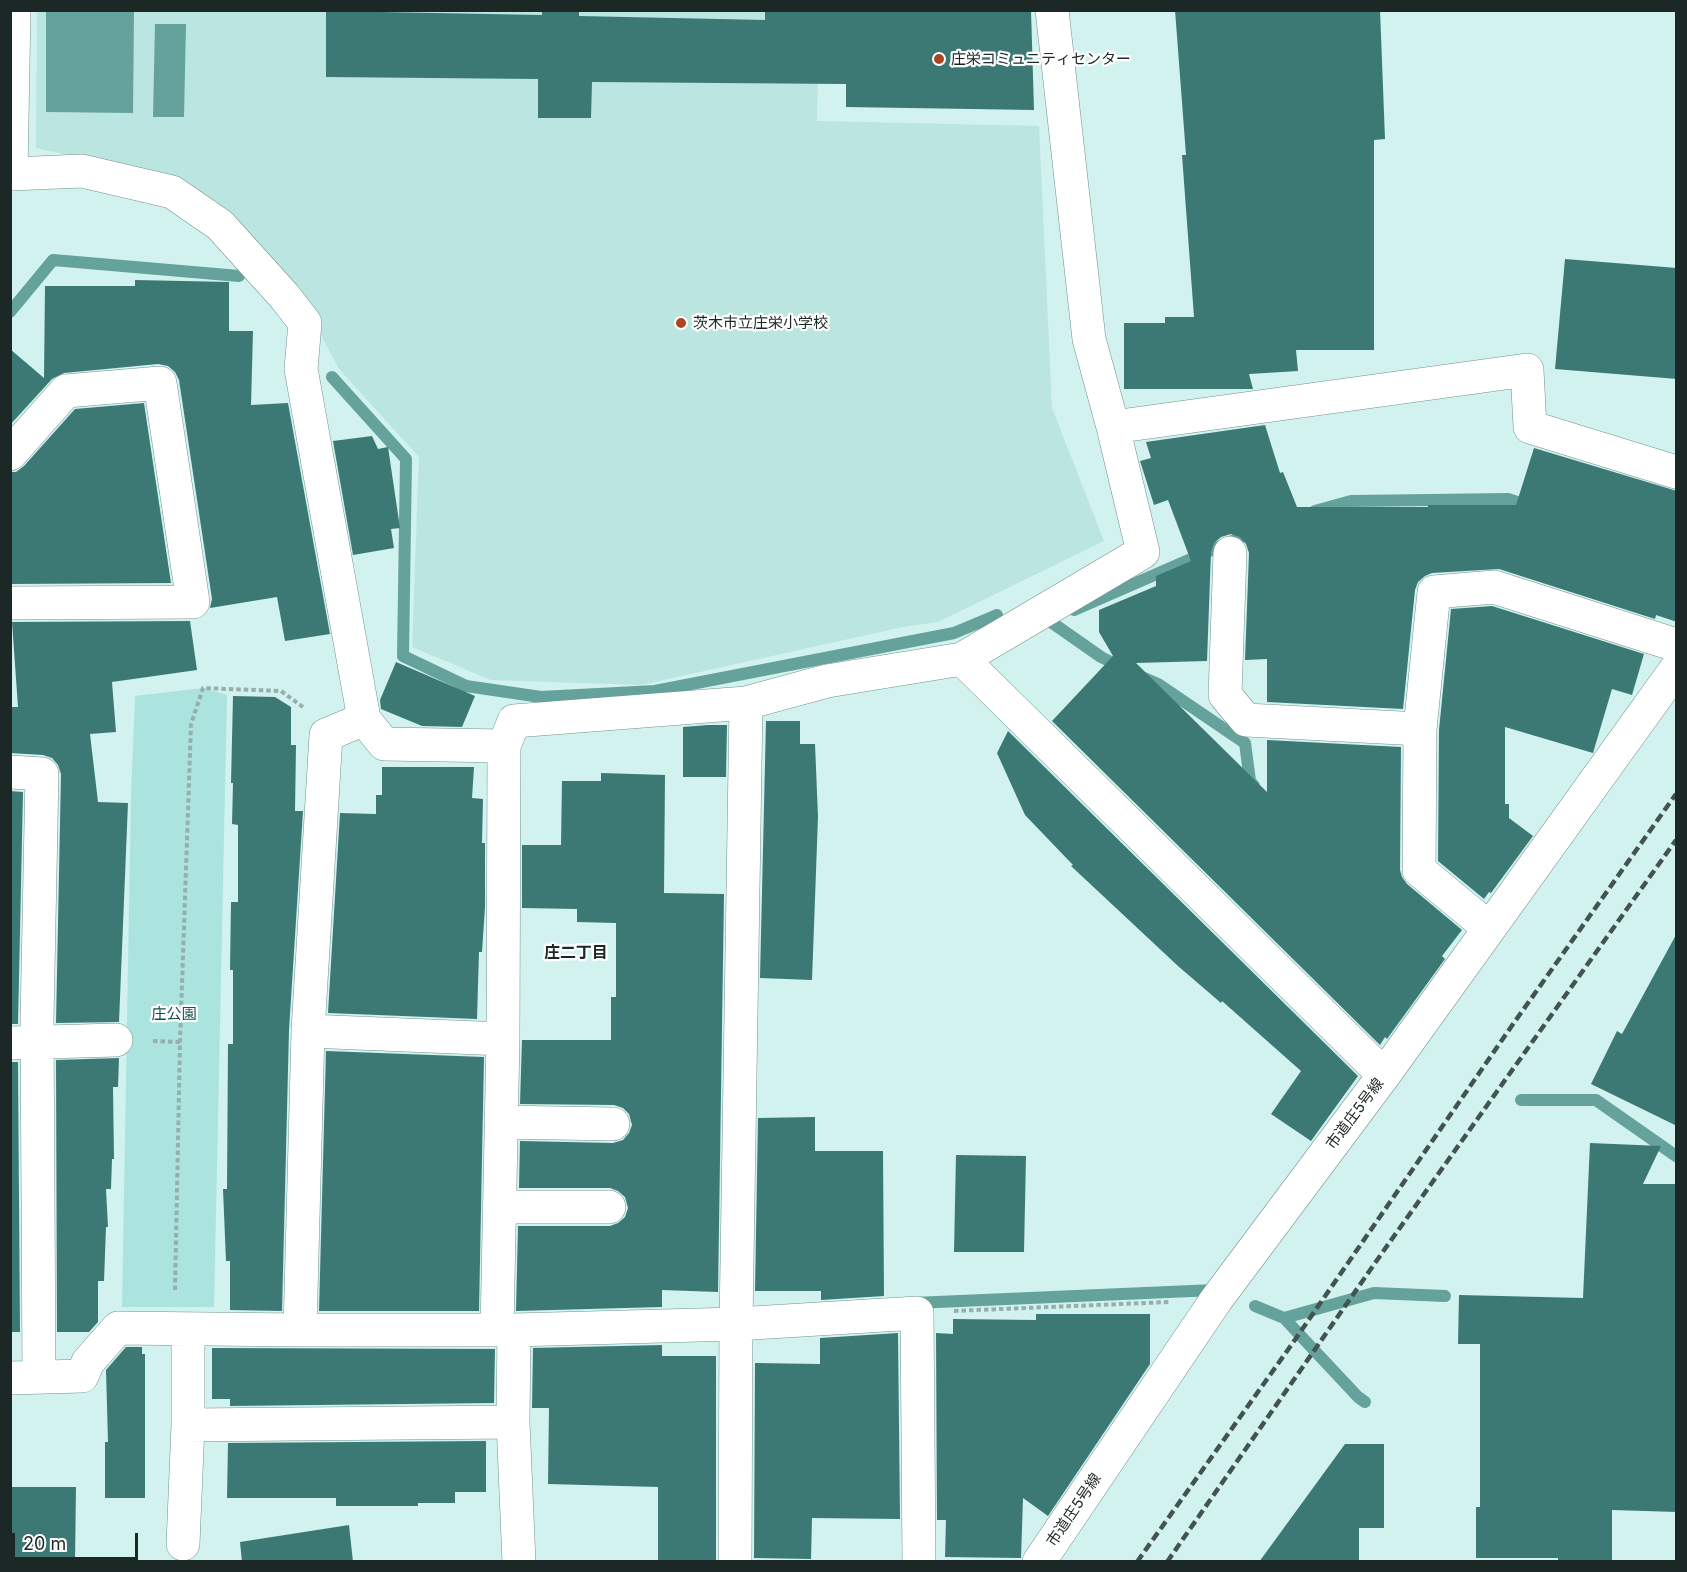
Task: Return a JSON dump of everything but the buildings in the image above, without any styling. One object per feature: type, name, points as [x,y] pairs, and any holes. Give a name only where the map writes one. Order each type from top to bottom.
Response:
[{"type":"street","points":[[14,10],[11,174],[82,171],[172,192],[220,225],[285,297],[305,323],[302,369],[349,725]]},
{"type":"street","points":[[519,1562],[513,1422],[505,1330],[499,1207],[503,1039],[504,746],[514,721],[746,703],[827,681],[962,659],[1143,552],[1113,426],[1089,339],[1053,10]]},
{"type":"street","points":[[1113,426],[1527,370],[1530,427],[1677,472]]},
{"type":"street","points":[[10,454],[66,391],[159,383],[193,602],[10,603]]},
{"type":"street","points":[[1230,553],[1225,695],[1246,720],[1420,729]]},
{"type":"street","points":[[1489,928],[1419,870],[1420,729],[1434,592],[1494,588],[1677,645]]},
{"type":"street","points":[[962,659],[1384,1075]]},
{"type":"street","name":"市道庄5号線","points":[[1039,1562],[1216,1300],[1384,1075],[1677,669]]},
{"type":"street","points":[[735,1562],[736,1324],[746,703]]},
{"type":"street","points":[[349,725],[384,744],[504,746]]},
{"type":"street","points":[[300,1330],[308,1031],[326,735],[349,725]]},
{"type":"street","points":[[10,772],[42,774],[24,1043],[25,1377],[82,1376],[88,1362],[118,1328],[505,1330],[736,1324],[918,1313],[919,1562]]},
{"type":"street","points":[[308,1031],[503,1039]]},
{"type":"street","points":[[24,1043],[116,1040]]},
{"type":"street","points":[[501,1122],[613,1124]]},
{"type":"street","points":[[499,1207],[609,1207]]},
{"type":"street","points":[[181,1328],[188,1425],[183,1544]]},
{"type":"street","points":[[188,1425],[513,1422]]},
{"type":"path","points":[[181,1328],[180,1042],[191,724],[203,688],[281,691],[349,725]]},
{"type":"path","points":[[918,1313],[1216,1300]]},
{"type":"shaded area","name":"茨木市立庄栄小学校","points":[[37,11],[819,11],[817,121],[1039,126],[1052,408],[1104,541],[938,622],[903,627],[641,685],[491,680],[412,647],[419,457],[339,369],[290,277],[186,181],[36,148]]},
{"type":"shaded area","points":[[46,11],[134,11],[133,113],[46,112]]},
{"type":"shaded area","points":[[155,24],[186,24],[184,117],[153,117]]},
{"type":"green space","name":"庄公園","points":[[203,688],[227,695],[214,1307],[122,1307],[131,794],[135,696]]},
{"type":"waterway","points":[[10,312],[53,260],[239,276]]},
{"type":"waterway","points":[[332,377],[406,459],[403,656],[466,686],[541,697],[655,691],[954,633],[997,615]]},
{"type":"waterway","points":[[1315,511],[1351,501],[1508,499],[1532,507]]},
{"type":"waterway","points":[[1074,610],[1253,532]]},
{"type":"waterway","points":[[1044,622],[1051,622],[1101,657],[1123,668]]},
{"type":"waterway","points":[[1144,678],[1158,684],[1245,743],[1250,781],[1254,786]]},
{"type":"waterway","points":[[1521,1100],[1596,1100],[1676,1156]]},
{"type":"waterway","points":[[914,1303],[1215,1290]]},
{"type":"waterway","points":[[1255,1306],[1284,1318],[1374,1293],[1445,1296]]},
{"type":"waterway","points":[[1284,1318],[1365,1402]]},
{"type":"railway","points":[[1137,1562],[1676,794]]},
{"type":"railway","points":[[1167,1562],[1382,1253],[1676,840]]},
{"type":"place","name":"庄栄コミュニティセンター","points":[[939,59]]},
{"type":"place","name":"茨木市立庄栄小学校","points":[[681,323]]},
{"type":"district","name":"庄二丁目","points":[[576,953]]}]
